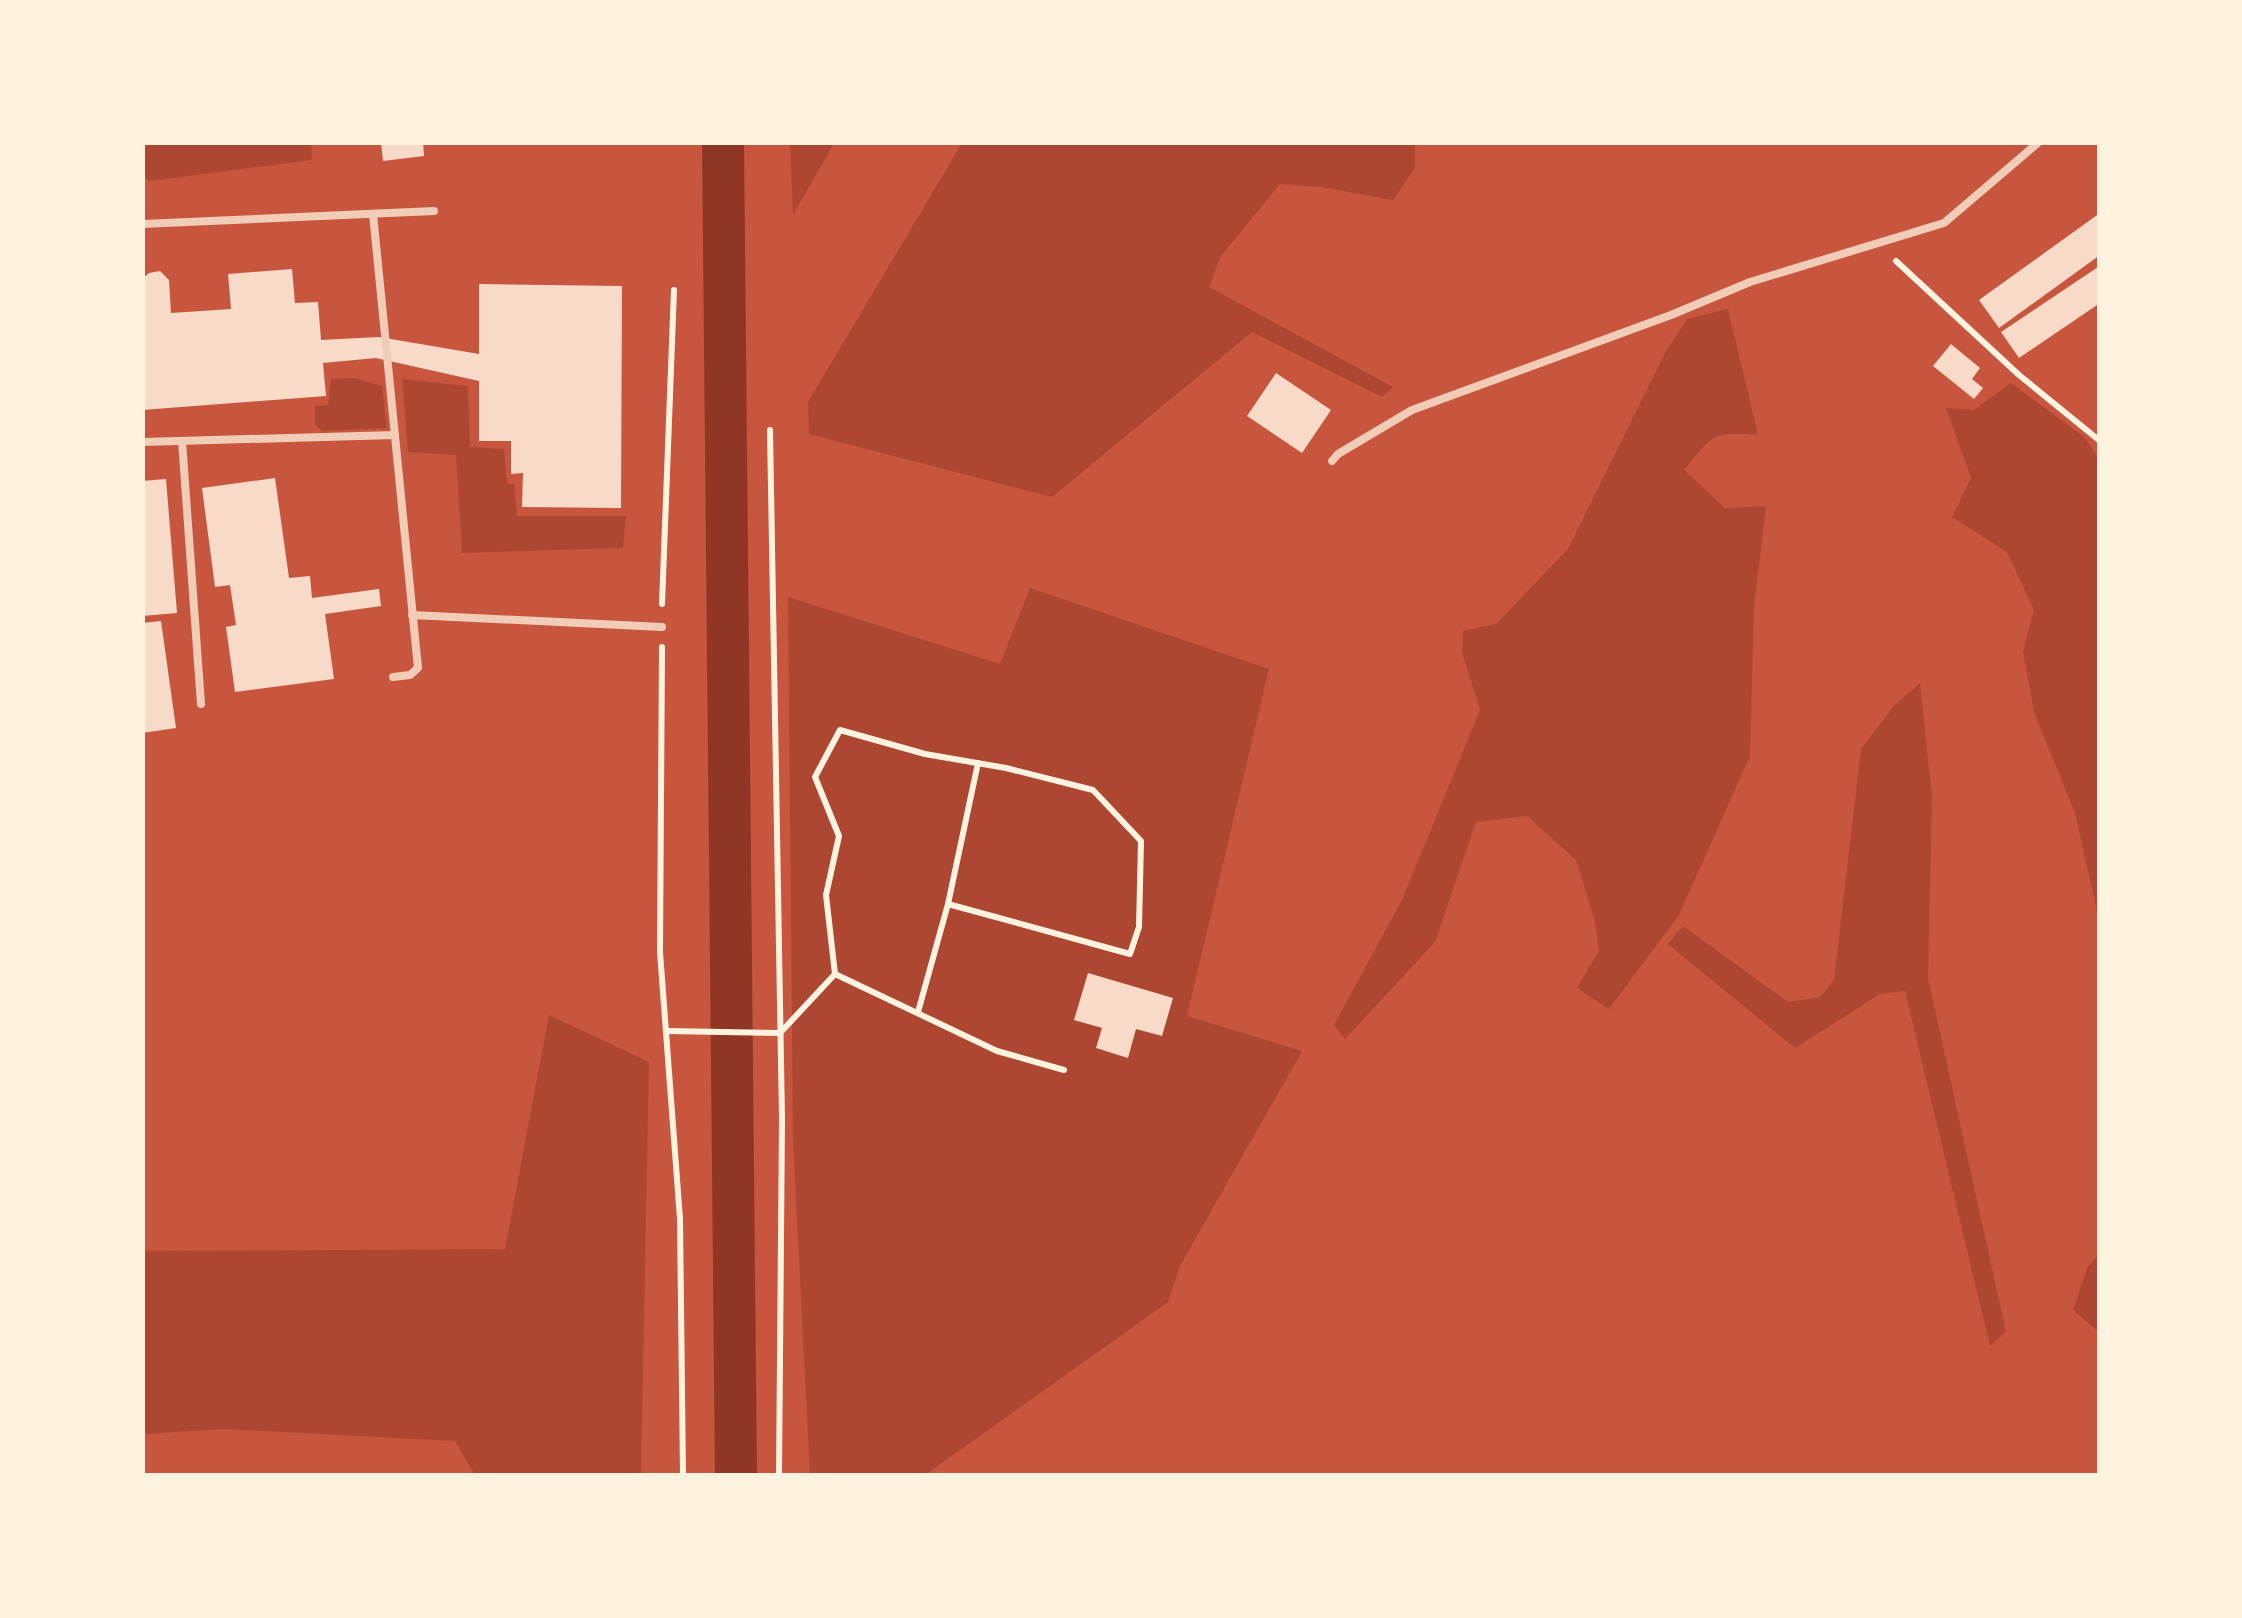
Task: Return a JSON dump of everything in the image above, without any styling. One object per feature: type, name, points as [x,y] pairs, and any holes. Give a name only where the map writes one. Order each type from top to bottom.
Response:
[{"type":"lane","points":[[1332,461],[1412,410],[1750,282],[1944,223],[2039,142]]},
{"type":"lane","points":[[142,224],[434,211]]},
{"type":"lane","points":[[374,214],[418,668],[410,676],[393,678]]},
{"type":"lane","points":[[142,442],[395,435]]},
{"type":"lane","points":[[182,441],[201,704]]},
{"type":"lane","points":[[412,614],[662,627]]},
{"type":"path","points":[[1877,243],[2019,376],[2100,440]]},
{"type":"path","points":[[674,290],[662,627],[660,952],[680,1219],[683,1476]]},
{"type":"path","points":[[770,430],[779,1033],[779,1476]]},
{"type":"path","points":[[835,974],[826,896],[839,836],[815,777],[840,730],[925,754],[1093,790],[1141,842],[1139,927],[1130,954],[948,904]]},
{"type":"path","points":[[918,1012],[948,904],[978,763]]},
{"type":"path","points":[[668,1032],[779,1033],[835,974]]},
{"type":"path","points":[[835,974],[997,1051],[1064,1070]]},
{"type":"shaded area","points":[[147,143],[311,143],[312,160],[149,181],[143,176]]},
{"type":"shaded area","points":[[790,143],[834,143],[793,215]]},
{"type":"shaded area","points":[[962,143],[1415,143],[1415,168],[1393,200],[1280,184],[1221,256],[1209,287],[1393,387],[1382,397],[1252,332],[1052,497],[809,434],[808,402]]},
{"type":"shaded area","points":[[1728,309],[1758,435],[1714,438],[1684,470],[1725,508],[1766,506],[1754,607],[1750,756],[1679,915],[1609,1009],[1577,988],[1599,951],[1595,921],[1576,860],[1527,816],[1476,822],[1435,942],[1345,1039],[1334,1025],[1402,900],[1480,710],[1462,652],[1463,631],[1496,624],[1568,549],[1666,351],[1687,319]]},
{"type":"shaded area","points":[[354,378],[382,386],[387,428],[322,431],[315,425],[315,406],[328,405],[331,379]]},
{"type":"shaded area","points":[[402,379],[468,386],[470,447],[504,449],[507,483],[514,484],[517,516],[626,516],[623,548],[462,553],[456,455],[408,452]]},
{"type":"shaded area","points":[[2011,383],[2083,436],[2099,458],[2099,920],[2075,813],[2034,712],[2023,651],[2034,610],[2007,552],[1952,517],[1971,478],[1946,408],[1974,410]]},
{"type":"shaded area","points":[[1030,588],[1269,669],[1187,1016],[1302,1051],[1180,1266],[1168,1302],[925,1475],[810,1475],[793,1139],[788,597],[1000,664]]},
{"type":"shaded area","points":[[1920,683],[1932,796],[1928,978],[2006,1332],[1990,1346],[1905,991],[1880,994],[1795,1048],[1668,944],[1683,926],[1788,1002],[1820,997],[1834,980],[1861,749],[1894,706]]},
{"type":"shaded area","points":[[549,1015],[649,1062],[641,1475],[475,1475],[455,1441],[224,1429],[143,1434],[143,1251],[505,1249]]},
{"type":"shaded area","points":[[2099,1254],[2099,1332],[2073,1310],[2087,1268]]},
{"type":"building","points":[[381,142],[423,142],[424,156],[383,161]]},
{"type":"building","points":[[2100,213],[2100,255],[1999,328],[1979,300]]},
{"type":"building","points":[[2098,267],[2100,303],[2019,358],[2001,332]]},
{"type":"building","points":[[292,269],[295,303],[318,302],[321,340],[379,337],[479,354],[479,284],[622,286],[621,508],[522,507],[523,473],[511,474],[511,441],[479,441],[479,381],[376,358],[323,363],[326,396],[142,410],[142,279],[160,271],[169,280],[171,313],[231,309],[228,274]]},
{"type":"building","points":[[1951,344],[1980,368],[1972,379],[1983,388],[1974,399],[1933,366]]},
{"type":"building","points":[[1276,373],[1331,410],[1302,453],[1247,416]]},
{"type":"building","points":[[275,478],[289,578],[310,576],[312,598],[379,589],[381,606],[325,614],[334,679],[235,692],[226,627],[236,625],[230,585],[215,587],[202,488]]},
{"type":"building","points":[[166,479],[177,613],[142,616],[142,481]]},
{"type":"building","points":[[161,621],[176,728],[142,733],[142,623]]},
{"type":"building","points":[[1088,973],[1173,998],[1162,1036],[1136,1029],[1128,1058],[1096,1048],[1102,1028],[1074,1020]]},
{"type":"waterway","points":[[723,142],[736,1476]]}]
